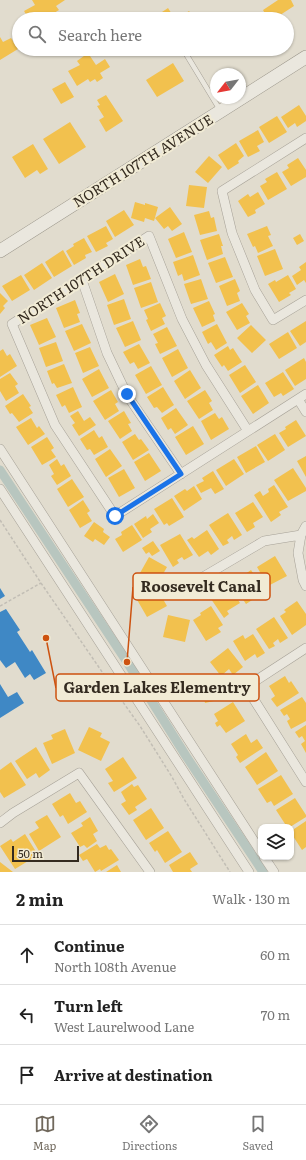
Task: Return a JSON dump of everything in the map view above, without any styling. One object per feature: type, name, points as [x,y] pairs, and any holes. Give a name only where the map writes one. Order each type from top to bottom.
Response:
[{"type":"main road","name":"NORTH 107TH AVENUE","points":[[0,251],[306,57]]},
{"type":"street","points":[[306,138],[222,191],[232,233],[255,290],[273,320],[306,300]]},
{"type":"street","name":"NORTH 107TH DRIVE","points":[[181,474],[115,516],[55,425],[12,324],[149,236],[186,325],[206,365],[248,431]]},
{"type":"street","points":[[82,280],[108,353],[127,394],[181,474],[302,396],[306,412]]},
{"type":"street","points":[[0,449],[258,847]]},
{"type":"street","points":[[0,489],[249,872]]},
{"type":"street","points":[[306,526],[301,535],[298,553],[303,580],[306,586]]},
{"type":"street","points":[[182,590],[264,542],[301,535]]},
{"type":"street","points":[[306,648],[246,687],[306,782]]},
{"type":"street","points":[[0,823],[13,813],[79,773],[150,872]]},
{"type":"street","points":[[266,860],[274,872]]},
{"type":"lane","points":[[187,56],[221,111]]},
{"type":"path","points":[[0,520],[41,583],[140,726],[230,872]]},
{"type":"path","points":[[0,606],[41,583]]},
{"type":"building: Homes","points":[[32,0],[65,0],[56,6],[59,10],[56,12],[24,11],[35,5]]},
{"type":"building: Homes","points":[[278,0],[291,0],[294,6],[285,12],[264,12],[263,10]]},
{"type":"building: Homes","points":[[168,8],[171,12],[162,12]]},
{"type":"building: Homes","points":[[0,37],[3,42],[11,38],[12,53],[0,60]]},
{"type":"building: Homes","points":[[84,56],[90,56],[96,65],[105,59],[110,67],[100,73],[103,78],[97,82],[95,79],[90,82],[88,79],[77,86],[68,71],[80,65],[77,61]]},
{"type":"building: Homes","points":[[173,63],[184,81],[157,97],[146,80]]},
{"type":"building: Homes","points":[[65,82],[74,97],[61,104],[52,89]]},
{"type":"building: Homes","points":[[106,95],[123,121],[106,132],[99,120],[104,117],[97,106],[100,105],[97,100]]},
{"type":"building: Homes","points":[[299,105],[306,116],[306,121],[297,127],[295,123],[288,128],[281,117]]},
{"type":"building: Homes","points":[[277,116],[287,132],[269,143],[259,127]]},
{"type":"building: Homes","points":[[70,122],[86,147],[59,164],[43,139]]},
{"type":"building: Homes","points":[[258,130],[264,142],[257,146],[260,151],[248,157],[239,141]]},
{"type":"building: Homes","points":[[236,143],[244,156],[238,161],[239,163],[228,170],[218,155]]},
{"type":"building: Homes","points":[[33,144],[48,169],[40,174],[37,170],[25,178],[12,157]]},
{"type":"building: Homes","points":[[209,156],[222,167],[208,183],[195,172]]},
{"type":"building: Homes","points":[[298,158],[306,170],[306,177],[291,186],[282,172],[289,168],[287,165]]},
{"type":"building: Homes","points":[[277,172],[287,189],[268,200],[260,186],[267,182],[265,179]]},
{"type":"building: Homes","points":[[189,185],[207,187],[204,208],[186,206]]},
{"type":"building: Homes","points":[[258,192],[265,204],[255,210],[256,213],[248,217],[238,201],[248,194],[250,197]]},
{"type":"building: Homes","points":[[135,202],[158,207],[154,221],[145,218],[144,222],[131,218]]},
{"type":"building: Homes","points":[[170,207],[182,224],[172,231],[168,226],[164,229],[155,218]]},
{"type":"building: Homes","points":[[124,210],[134,225],[115,237],[106,221]]},
{"type":"building: Homes","points":[[209,211],[211,218],[214,217],[217,231],[200,235],[194,215]]},
{"type":"building: Homes","points":[[106,226],[113,239],[106,243],[108,246],[96,252],[87,236]]},
{"type":"building: Homes","points":[[267,226],[271,235],[268,236],[273,246],[258,253],[255,246],[253,247],[247,234]]},
{"type":"building: Homes","points":[[184,232],[192,252],[176,258],[168,239]]},
{"type":"building: Homes","points":[[219,234],[223,246],[221,246],[223,254],[207,260],[200,240]]},
{"type":"building: Homes","points":[[300,234],[304,241],[297,245],[293,238]]},
{"type":"building: Homes","points":[[84,238],[92,252],[85,255],[86,258],[74,265],[66,251],[74,246],[73,244]]},
{"type":"building: Homes","points":[[275,249],[283,269],[265,276],[257,256]]},
{"type":"building: Homes","points":[[63,250],[72,266],[54,277],[45,262]]},
{"type":"building: Homes","points":[[193,255],[200,275],[184,281],[182,274],[178,276],[173,262]]},
{"type":"building: Homes","points":[[225,257],[233,277],[216,283],[208,263]]},
{"type":"building: Homes","points":[[140,259],[143,267],[146,266],[151,279],[133,285],[126,265]]},
{"type":"building: Homes","points":[[306,262],[306,283],[304,280],[297,285],[292,276],[301,270],[299,267]]},
{"type":"building: Homes","points":[[42,263],[52,278],[34,290],[24,275]]},
{"type":"building: Homes","points":[[115,274],[124,294],[108,302],[99,282]]},
{"type":"building: Homes","points":[[21,275],[30,290],[12,301],[2,286]]},
{"type":"building: Homes","points":[[288,275],[296,289],[289,293],[291,295],[279,302],[268,284],[275,280],[276,282]]},
{"type":"building: Homes","points":[[201,279],[208,299],[191,304],[184,284]]},
{"type":"building: Homes","points":[[235,279],[240,291],[237,293],[240,301],[227,306],[219,286]]},
{"type":"building: Homes","points":[[151,282],[158,302],[141,308],[134,288]]},
{"type":"building: Homes","points":[[0,293],[8,301],[3,306],[5,308],[0,314]]},
{"type":"building: Homes","points":[[124,299],[131,319],[114,325],[107,305]]},
{"type":"building: Homes","points":[[75,300],[80,313],[77,314],[80,322],[64,328],[56,308]]},
{"type":"building: Homes","points":[[209,301],[215,314],[213,315],[215,321],[202,327],[193,308]]},
{"type":"building: Homes","points":[[160,303],[166,316],[162,318],[165,324],[151,331],[146,320],[148,319],[144,310]]},
{"type":"building: Homes","points":[[242,303],[249,314],[246,316],[250,323],[237,330],[226,312]]},
{"type":"building: Homes","points":[[47,318],[56,337],[39,345],[30,325]]},
{"type":"building: Homes","points":[[133,321],[141,340],[125,347],[116,328]]},
{"type":"building: Homes","points":[[306,321],[306,342],[300,346],[290,331]]},
{"type":"building: Homes","points":[[82,324],[91,343],[74,351],[65,331]]},
{"type":"building: Homes","points":[[217,324],[227,343],[216,350],[211,342],[208,344],[202,332]]},
{"type":"building: Homes","points":[[251,325],[266,340],[252,353],[237,338]]},
{"type":"building: Homes","points":[[167,327],[177,346],[160,354],[155,344],[158,343],[153,334]]},
{"type":"building: Homes","points":[[288,332],[297,348],[279,359],[269,344]]},
{"type":"building: Homes","points":[[56,342],[63,361],[46,367],[39,348]]},
{"type":"building: Homes","points":[[139,344],[150,363],[138,369],[134,362],[130,364],[123,352]]},
{"type":"building: Homes","points":[[228,346],[230,350],[233,348],[242,362],[228,371],[224,365],[222,367],[214,355]]},
{"type":"building: Homes","points":[[90,347],[99,366],[83,373],[75,353]]},
{"type":"building: Homes","points":[[3,349],[7,356],[10,354],[17,366],[0,377],[0,351]]},
{"type":"building: Homes","points":[[178,349],[188,368],[172,377],[162,358]]},
{"type":"building: Homes","points":[[304,358],[306,362],[306,379],[295,386],[285,370]]},
{"type":"building: Homes","points":[[64,364],[72,383],[57,388],[54,383],[52,384],[47,371]]},
{"type":"building: Homes","points":[[245,365],[256,382],[240,393],[229,375]]},
{"type":"building: Homes","points":[[151,366],[162,385],[146,394],[135,375]]},
{"type":"building: Homes","points":[[99,369],[109,388],[92,397],[82,379]]},
{"type":"building: Homes","points":[[190,370],[201,388],[185,399],[174,381]]},
{"type":"building: Homes","points":[[283,372],[294,389],[283,396],[281,393],[274,397],[265,383]]},
{"type":"building: Homes","points":[[10,373],[18,384],[15,386],[19,393],[6,401],[0,391],[0,379]]},
{"type":"building: Homes","points":[[258,385],[269,403],[253,414],[241,396]]},
{"type":"building: Homes","points":[[73,387],[82,407],[69,413],[65,405],[62,407],[56,395]]},
{"type":"building: Homes","points":[[163,387],[174,405],[162,413],[157,407],[154,408],[147,397]]},
{"type":"building: Homes","points":[[111,390],[118,402],[115,404],[119,411],[105,420],[93,401]]},
{"type":"building: Homes","points":[[205,390],[212,401],[209,403],[213,410],[199,419],[187,401]]},
{"type":"building: Homes","points":[[23,394],[31,406],[29,407],[33,413],[19,422],[12,413],[10,414],[5,406]]},
{"type":"building: Homes","points":[[176,408],[188,425],[175,434],[171,428],[168,430],[161,418]]},
{"type":"building: Homes","points":[[78,411],[84,421],[90,417],[96,425],[79,436],[72,425],[75,423],[70,416]]},
{"type":"building: Homes","points":[[124,411],[131,423],[128,424],[132,431],[120,439],[108,421]]},
{"type":"building: Homes","points":[[215,413],[219,419],[222,417],[229,429],[211,440],[201,421]]},
{"type":"building: Homes","points":[[31,418],[37,428],[39,426],[45,434],[28,445],[16,427]]},
{"type":"building: Homes","points":[[296,420],[306,436],[288,447],[279,433]]},
{"type":"building: Homes","points":[[193,426],[204,444],[186,455],[175,437]]},
{"type":"building: Homes","points":[[94,430],[99,438],[102,436],[108,447],[94,455],[90,449],[87,450],[80,439]]},
{"type":"building: Homes","points":[[135,434],[139,440],[141,439],[149,450],[133,460],[122,442]]},
{"type":"building: Homes","points":[[275,434],[285,450],[268,461],[257,445]]},
{"type":"building: Homes","points":[[47,437],[54,448],[51,450],[56,457],[42,465],[31,447]]},
{"type":"building: Homes","points":[[256,446],[265,462],[246,473],[237,457]]},
{"type":"building: Homes","points":[[110,449],[122,466],[106,477],[95,459]]},
{"type":"building: Homes","points":[[149,453],[161,471],[145,481],[134,462]]},
{"type":"building: Homes","points":[[306,456],[306,477],[297,461]]},
{"type":"building: Homes","points":[[57,459],[61,466],[64,464],[71,476],[57,485],[51,476],[54,474],[49,465]]},
{"type":"building: Homes","points":[[234,459],[244,474],[226,486],[216,470]]},
{"type":"building: Homes","points":[[293,468],[306,488],[306,491],[288,501],[274,480]]},
{"type":"building: Homes","points":[[124,469],[135,488],[119,497],[108,478]]},
{"type":"building: Homes","points":[[213,471],[224,489],[215,494],[211,488],[201,493],[196,485],[204,481],[202,478]]},
{"type":"building: Homes","points":[[72,479],[84,497],[68,507],[57,489]]},
{"type":"building: Homes","points":[[274,485],[288,507],[279,512],[281,515],[271,522],[254,495],[260,491],[263,496],[269,492],[268,489]]},
{"type":"building: Homes","points":[[194,486],[202,499],[184,511],[174,496],[185,489],[187,491]]},
{"type":"building: Homes","points":[[172,498],[184,517],[169,526],[167,523],[164,525],[154,509]]},
{"type":"building: Homes","points":[[83,500],[90,511],[87,513],[92,521],[80,528],[69,510]]},
{"type":"building: Homes","points":[[253,502],[263,517],[253,523],[255,527],[247,532],[235,513]]},
{"type":"building: Homes","points":[[228,513],[242,535],[234,540],[232,536],[227,540],[229,543],[223,546],[209,525]]},
{"type":"building: Homes","points":[[153,514],[159,523],[150,529],[152,532],[143,538],[134,524],[146,516],[147,519]]},
{"type":"building: Homes","points":[[94,522],[104,529],[103,532],[110,537],[104,545],[95,539],[93,542],[84,536]]},
{"type":"building: Homes","points":[[132,525],[142,540],[123,552],[115,539],[122,535],[121,532]]},
{"type":"building: Homes","points":[[207,530],[219,549],[211,555],[208,551],[199,557],[187,540],[192,537],[194,539]]},
{"type":"building: Homes","points":[[180,534],[193,555],[184,560],[182,557],[177,560],[179,563],[173,567],[160,545]]},
{"type":"building: Homes","points":[[153,541],[160,551],[152,556],[149,552],[146,554],[142,548]]},
{"type":"building: Homes","points":[[275,556],[287,576],[268,586],[257,567]]},
{"type":"building: Homes","points":[[149,557],[167,567],[158,583],[140,573]]},
{"type":"building: Homes","points":[[251,570],[263,588],[258,591],[260,595],[246,604],[232,583]]},
{"type":"building: Homes","points":[[228,584],[240,603],[227,611],[229,614],[224,618],[211,599],[221,593],[219,589]]},
{"type":"building: Homes","points":[[156,587],[167,606],[147,617],[136,598]]},
{"type":"building: Homes","points":[[297,601],[306,614],[306,625],[292,635],[280,616],[286,612],[284,610]]},
{"type":"building: Homes","points":[[211,606],[223,625],[218,628],[221,632],[206,641],[193,620],[201,615],[200,613]]},
{"type":"building: Homes","points":[[168,615],[190,620],[185,642],[163,637]]},
{"type":"building: Homes","points":[[274,617],[288,638],[280,643],[278,639],[273,643],[275,646],[269,649],[256,629]]},
{"type":"building: Homes","points":[[253,634],[265,653],[257,658],[255,654],[245,661],[233,641],[243,635],[245,639]]},
{"type":"building: Homes","points":[[228,648],[243,667],[233,675],[229,669],[221,676],[210,662]]},
{"type":"building: Homes","points":[[285,676],[289,683],[291,681],[299,693],[277,707],[271,699],[275,696],[269,686]]},
{"type":"building: Homes","points":[[222,678],[225,689],[229,688],[231,697],[205,703],[201,686],[208,684],[207,682]]},
{"type":"building: Homes","points":[[302,697],[306,703],[306,721],[291,729],[287,721],[290,719],[287,714],[284,716],[280,710]]},
{"type":"building: Homes","points":[[233,702],[245,721],[226,733],[220,725],[217,727],[215,723],[218,721],[214,714]]},
{"type":"building: Homes","points":[[306,725],[306,753],[301,744],[305,741],[302,736],[299,738],[295,732]]},
{"type":"building: Homes","points":[[89,727],[102,733],[100,737],[110,742],[101,761],[78,750]]},
{"type":"building: Homes","points":[[65,729],[75,753],[52,764],[43,743],[53,739],[51,735]]},
{"type":"building: Homes","points":[[246,734],[251,743],[257,739],[263,748],[240,763],[236,757],[238,755],[231,744]]},
{"type":"building: Homes","points":[[36,747],[50,770],[39,778],[36,773],[27,779],[15,761]]},
{"type":"building: Homes","points":[[266,752],[278,771],[257,785],[245,767]]},
{"type":"building: Homes","points":[[123,757],[137,778],[114,792],[108,783],[113,781],[105,769]]},
{"type":"building: Homes","points":[[11,762],[26,785],[4,798],[0,792],[0,770]]},
{"type":"building: Homes","points":[[281,775],[293,794],[274,806],[271,801],[267,803],[258,789]]},
{"type":"building: Homes","points":[[132,784],[134,787],[138,785],[147,799],[135,807],[137,810],[129,815],[121,804],[126,801],[121,792]]},
{"type":"building: Homes","points":[[70,793],[76,803],[80,801],[87,812],[68,824],[63,815],[60,817],[52,804]]},
{"type":"building: Homes","points":[[295,798],[306,817],[294,824],[285,824],[276,810]]},
{"type":"building: Homes","points":[[151,808],[164,828],[146,840],[133,820]]},
{"type":"building: Homes","points":[[47,815],[61,837],[39,851],[29,834],[39,828],[35,822]]},
{"type":"building: Homes","points":[[90,817],[98,831],[93,834],[97,841],[87,848],[84,845],[80,847],[71,833],[83,826],[81,823]]},
{"type":"building: Homes","points":[[306,821],[306,847],[302,850],[294,838],[294,829]]},
{"type":"building: Homes","points":[[168,831],[182,852],[165,863],[157,850],[155,852],[149,843]]},
{"type":"building: Homes","points":[[25,834],[38,855],[15,869],[0,846],[11,839],[13,842]]},
{"type":"building: Homes","points":[[97,844],[100,848],[106,845],[119,860],[101,871],[100,869],[95,872],[87,859],[83,861],[79,855]]},
{"type":"building: Homes","points":[[190,852],[198,864],[190,869],[192,872],[173,872],[169,865]]},
{"type":"building: Homes","points":[[0,862],[13,872],[0,872]]},
{"type":"building: Homes","points":[[117,865],[121,872],[106,872]]},
{"type":"building: Schools","points":[[0,588],[5,596],[0,599]]},
{"type":"building: Schools","points":[[6,609],[20,630],[17,632],[30,652],[32,650],[46,673],[34,680],[30,674],[25,678],[15,662],[6,668],[0,660],[0,612]]},
{"type":"building: Schools","points":[[0,684],[8,697],[17,692],[24,703],[0,718]]},
{"type":"waterway","points":[[0,470],[263,872]]},
{"type":"place","name":"Garden Lakes Elementry","points":[[46,638]]},
{"type":"place","name":"Roosevelt Canal","points":[[127,662]]},
{"type":"route","points":[[115,516],[181,474],[127,394]]}]
